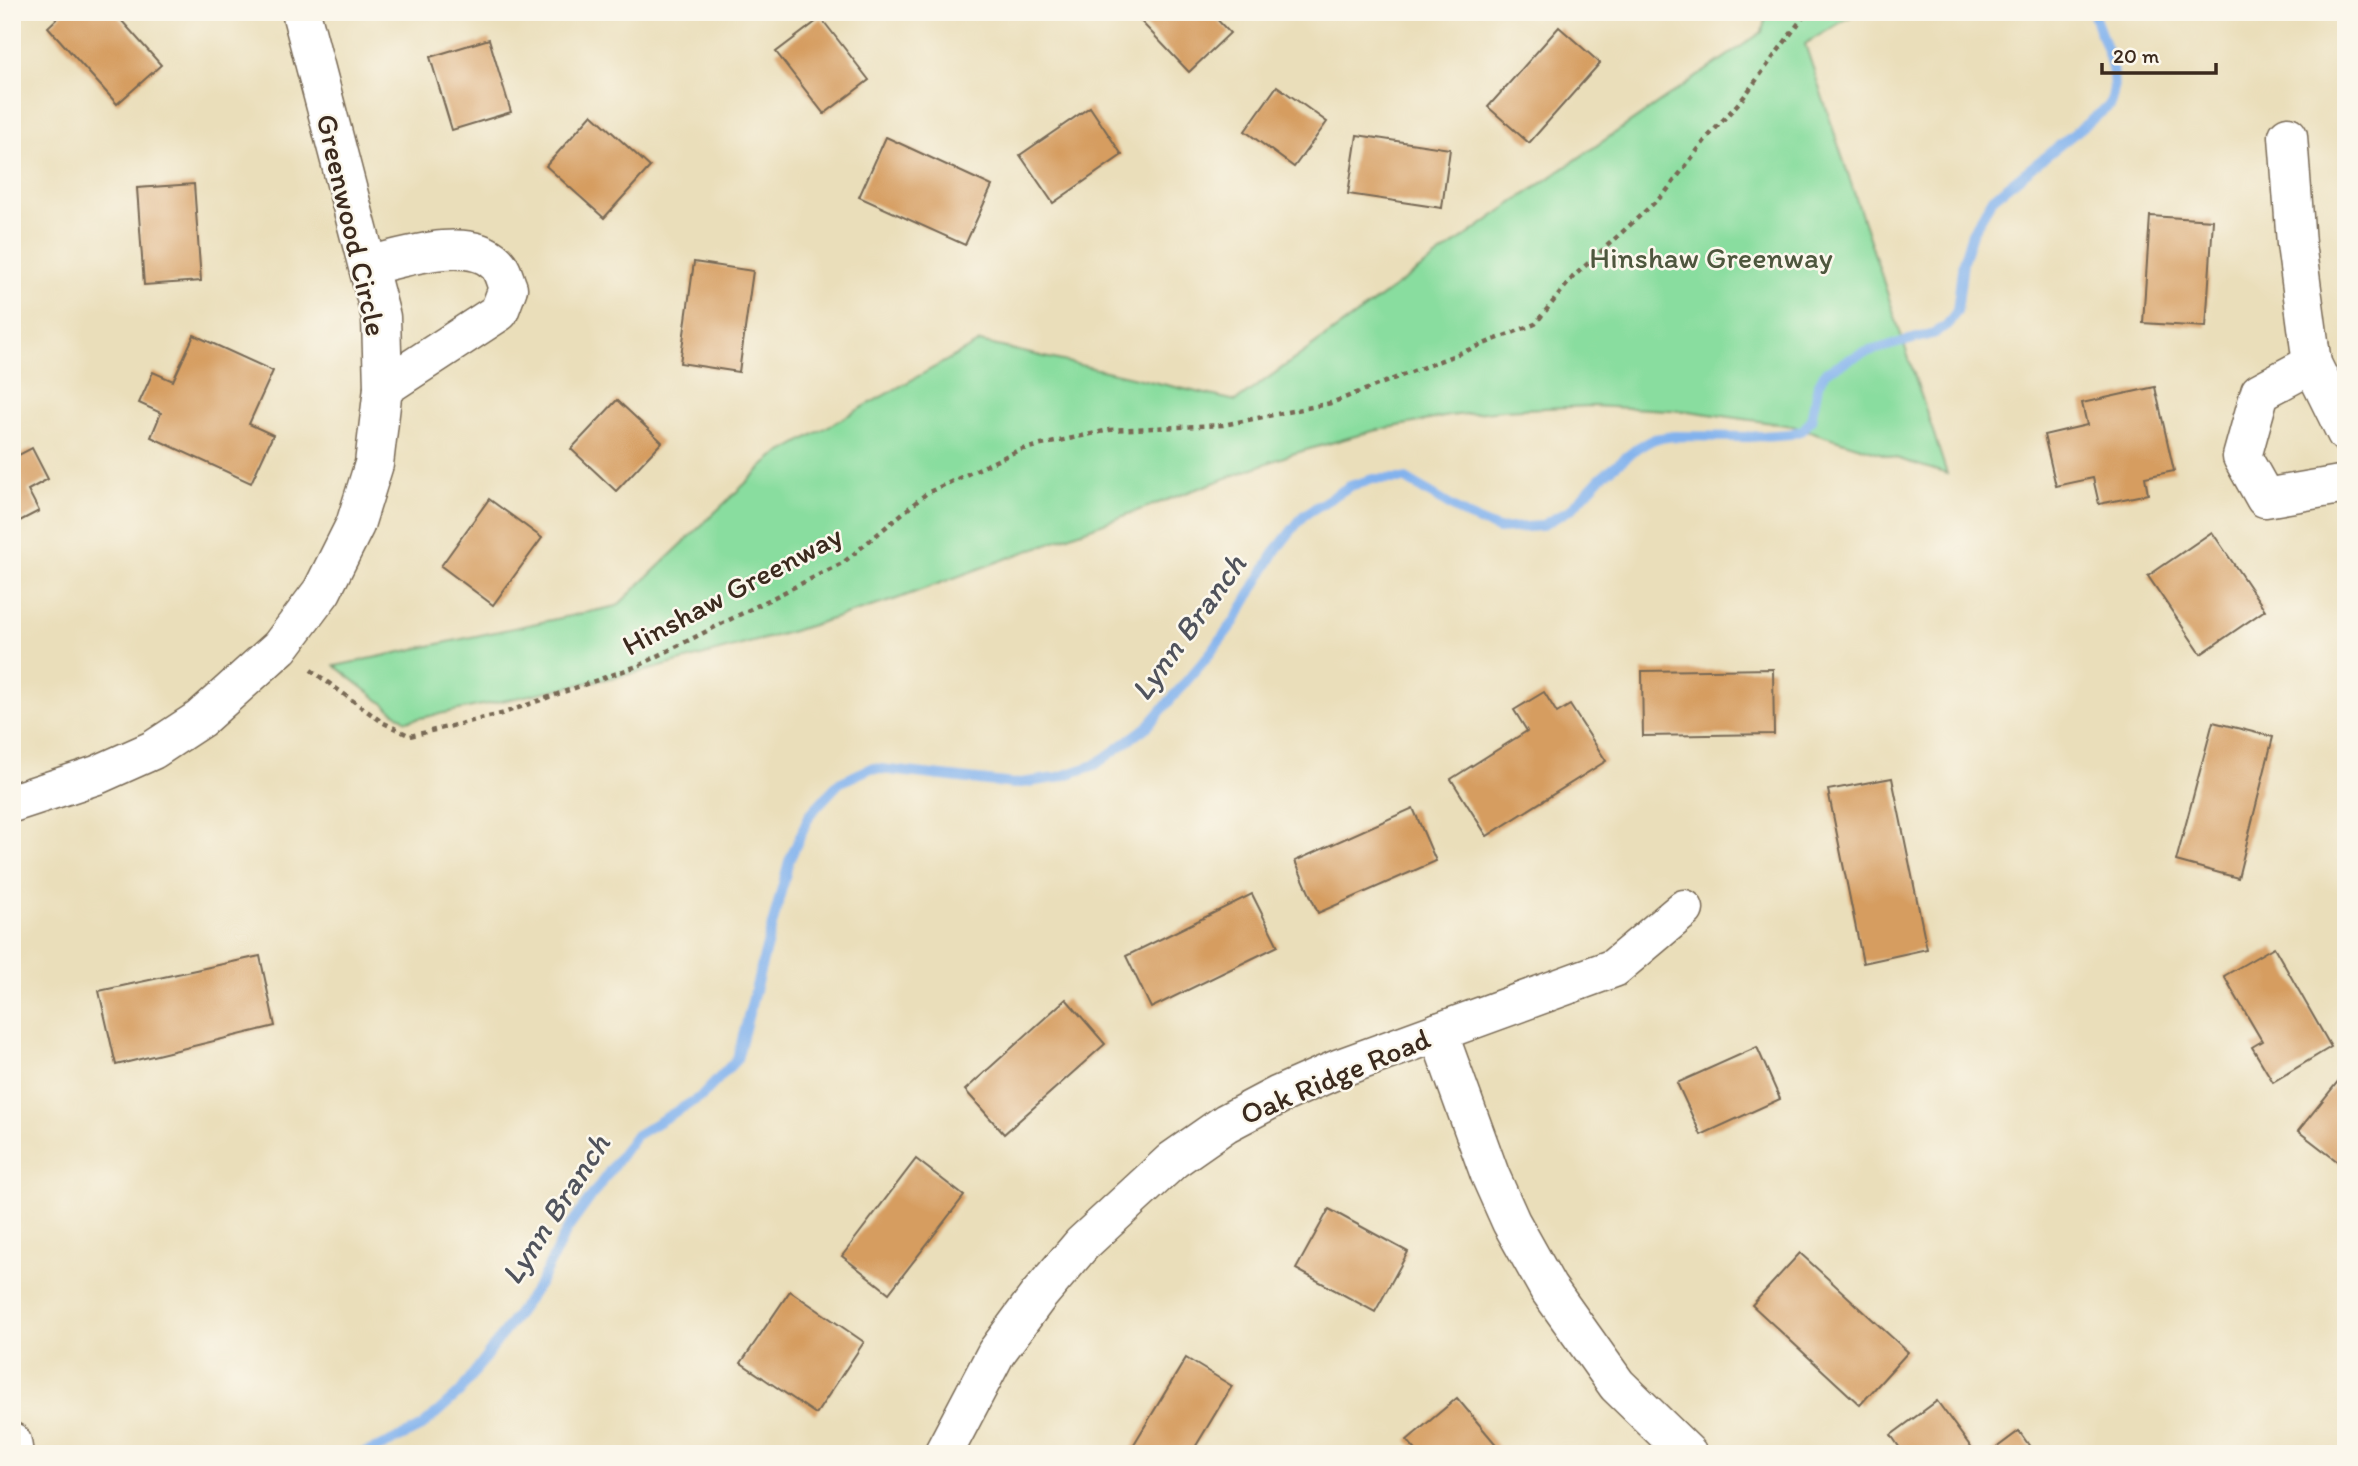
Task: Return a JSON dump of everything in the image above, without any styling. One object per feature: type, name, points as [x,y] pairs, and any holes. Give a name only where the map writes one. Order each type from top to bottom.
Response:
[{"type":"street","name":"Greenwood Circle","points":[[12,803],[97,775],[153,750],[201,719],[280,647],[322,591],[355,526],[374,464],[383,388],[381,317],[301,12]]},
{"type":"street","points":[[2288,136],[2296,244],[2312,364],[2346,433]]},
{"type":"street","points":[[368,266],[426,253],[472,249],[496,263],[508,288],[499,312],[383,388]]},
{"type":"street","points":[[2312,364],[2260,392],[2242,457],[2265,498],[2346,484]]},
{"type":"street","name":"Oak Ridge Road","points":[[943,1454],[996,1353],[1038,1296],[1082,1244],[1173,1160],[1226,1123],[1279,1095],[1340,1068],[1614,968],[1684,909]]},
{"type":"street","points":[[1438,1032],[1490,1175],[1511,1222],[1548,1288],[1617,1385],[1688,1454]]},
{"type":"street","points":[[12,1441],[14,1454]]},
{"type":"path","name":"Hinshaw Greenway","points":[[280,647],[382,722],[410,736],[451,727],[501,714],[640,665],[844,562],[927,493],[1019,450],[1109,430],[1223,425],[1331,404],[1535,324],[1573,277],[1665,192],[1706,139],[1743,98],[1807,12]]},
{"type":"green space","name":"Hinshaw Greenway","points":[[1767,12],[1858,12],[1805,44],[1947,474],[1793,426],[1688,411],[1591,406],[1502,410],[1449,416],[1373,431],[1292,454],[894,600],[649,670],[406,721],[335,666],[617,606],[773,457],[980,342],[1236,401],[1494,216],[1762,32]]},
{"type":"building","points":[[64,12],[114,12],[161,65],[117,104],[48,27]]},
{"type":"building","points":[[1132,12],[1210,12],[1230,33],[1189,72]]},
{"type":"building","points":[[821,18],[869,80],[824,114],[776,52]]},
{"type":"building","points":[[1559,27],[1600,63],[1529,143],[1488,107]]},
{"type":"building","points":[[489,39],[511,112],[452,130],[430,57]]},
{"type":"building","points":[[1277,86],[1327,122],[1294,167],[1245,131]]},
{"type":"building","points":[[1090,107],[1122,155],[1053,203],[1020,155]]},
{"type":"building","points":[[592,114],[650,167],[604,218],[546,166]]},
{"type":"building","points":[[1357,135],[1450,149],[1442,208],[1348,194]]},
{"type":"building","points":[[886,137],[992,186],[965,245],[859,197]]},
{"type":"building","points":[[194,184],[201,281],[144,285],[137,188]]},
{"type":"building","points":[[2150,216],[2213,220],[2206,327],[2143,323]]},
{"type":"building","points":[[694,262],[753,271],[739,372],[680,363]]},
{"type":"building","points":[[194,335],[273,371],[249,424],[273,435],[251,483],[151,437],[161,413],[139,403],[153,372],[173,381]]},
{"type":"building","points":[[2155,387],[2174,471],[2145,477],[2148,494],[2099,504],[2093,478],[2056,486],[2044,435],[2087,425],[2082,403]]},
{"type":"building","points":[[617,400],[662,442],[616,491],[571,449]]},
{"type":"building","points":[[12,448],[17,456],[32,448],[48,479],[28,490],[39,511],[12,525]]},
{"type":"building","points":[[489,499],[542,538],[493,605],[441,566]]},
{"type":"building","points":[[2212,532],[2265,610],[2201,654],[2148,576]]},
{"type":"building","points":[[1773,669],[1774,734],[1643,736],[1642,671]]},
{"type":"building","points":[[1544,692],[1557,713],[1570,705],[1606,761],[1487,836],[1451,779],[1527,731],[1514,710]]},
{"type":"building","points":[[2213,722],[2273,737],[2238,878],[2176,861]]},
{"type":"building","points":[[1892,778],[1927,949],[1863,963],[1828,790]]},
{"type":"building","points":[[1413,808],[1436,861],[1318,913],[1295,861]]},
{"type":"building","points":[[1252,894],[1278,946],[1151,1008],[1126,956]]},
{"type":"building","points":[[2274,947],[2331,1047],[2273,1082],[2252,1047],[2262,1041],[2224,976]]},
{"type":"building","points":[[260,956],[275,1026],[116,1065],[99,991]]},
{"type":"building","points":[[1066,999],[1105,1044],[1004,1134],[965,1090]]},
{"type":"building","points":[[1757,1047],[1780,1099],[1701,1135],[1677,1083]]},
{"type":"building","points":[[2339,1080],[2346,1085],[2346,1168],[2298,1131]]},
{"type":"building","points":[[916,1159],[964,1196],[889,1293],[842,1256]]},
{"type":"building","points":[[1329,1209],[1408,1252],[1375,1312],[1296,1269]]},
{"type":"building","points":[[1800,1253],[1908,1352],[1860,1405],[1752,1305]]},
{"type":"building","points":[[790,1291],[864,1342],[816,1414],[741,1363]]},
{"type":"building","points":[[1186,1358],[1232,1386],[1191,1454],[1128,1454]]},
{"type":"building","points":[[1457,1398],[1504,1454],[1419,1454],[1407,1440]]},
{"type":"building","points":[[1937,1401],[1976,1454],[1904,1454],[1891,1435]]},
{"type":"building","points":[[2019,1431],[2035,1454],[1988,1454]]},
{"type":"waterway","name":"Lynn Branch","points":[[361,1454],[421,1427],[460,1392],[540,1283],[567,1230],[635,1136],[702,1096],[737,1059],[789,861],[810,814],[839,783],[871,768],[1014,784],[1056,778],[1095,765],[1148,726],[1208,656],[1234,622],[1276,550],[1304,515],[1350,486],[1373,479],[1406,479],[1469,517],[1498,529],[1541,526],[1571,509],[1601,477],[1639,447],[1654,439],[1674,436],[1748,437],[1790,434],[1803,430],[1811,420],[1818,385],[1825,372],[1862,353],[1935,333],[1947,325],[1957,311],[1963,262],[1972,233],[1993,198],[2109,106],[2113,95],[2112,71],[2093,12]]}]
